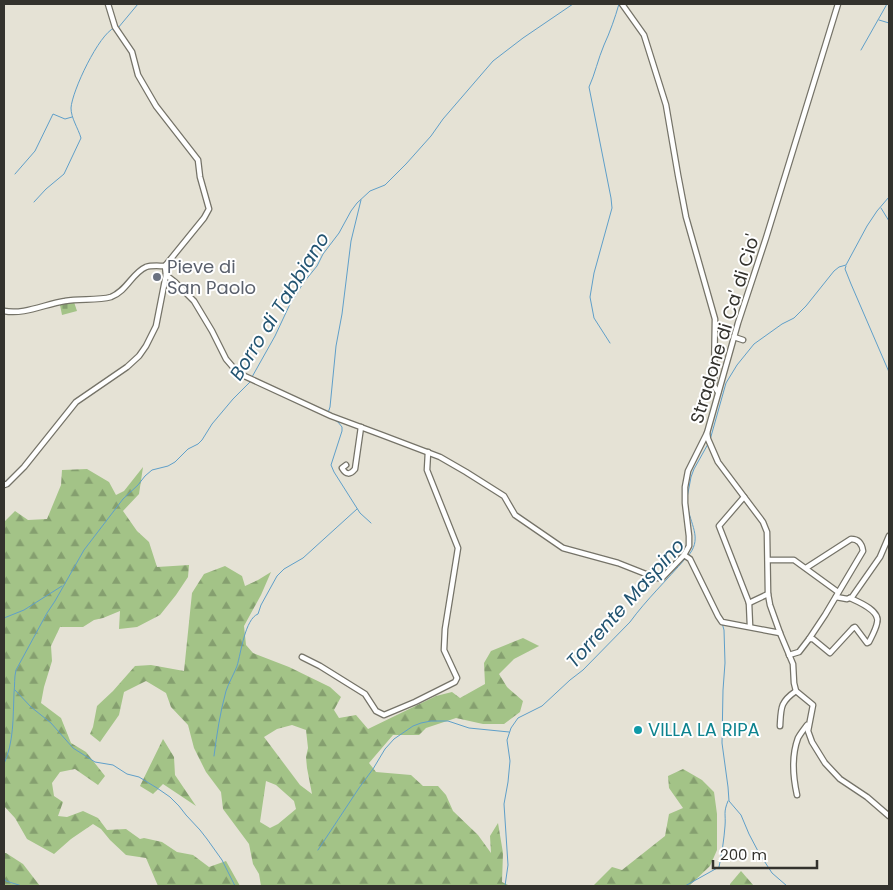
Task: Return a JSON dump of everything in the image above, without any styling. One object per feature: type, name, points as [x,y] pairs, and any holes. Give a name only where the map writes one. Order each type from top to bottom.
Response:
[{"type":"street","points":[[4,485],[24,467],[76,402],[140,356],[156,326],[166,275],[165,266],[204,218],[209,209],[200,178],[198,160],[156,106],[138,75],[132,52],[115,27],[108,4]]},
{"type":"street","points":[[622,4],[644,35],[666,105],[686,218],[715,319],[714,386],[718,392]]},
{"type":"street","name":"Stradone di Ca' di Cio'","points":[[796,691],[793,664],[770,605],[768,594],[767,532],[762,522],[718,462],[707,433],[734,337],[838,4]]},
{"type":"street","points":[[4,311],[23,310],[65,301],[110,297],[120,292],[141,270],[147,267],[165,266]]},
{"type":"street","points":[[166,275],[194,301],[226,359],[238,373],[331,416],[440,457],[504,496],[516,515],[563,548],[618,563],[656,578],[662,578],[684,555],[689,546],[684,502],[685,487],[688,471],[707,433]]},
{"type":"street","points":[[734,337],[743,340]]},
{"type":"street","points":[[346,465],[342,468],[345,473],[352,473],[355,469],[361,427]]},
{"type":"street","points":[[302,658],[320,666],[365,694],[376,710],[384,715],[455,682],[457,678],[444,650],[445,629],[458,548],[427,470],[428,452]]},
{"type":"street","points":[[744,497],[719,526],[749,603],[750,626]]},
{"type":"street","points":[[850,598],[880,557],[889,536]]},
{"type":"street","points":[[789,655],[799,652],[809,639],[836,597],[863,548],[859,540],[851,539],[806,568]]},
{"type":"street","points":[[684,555],[690,558],[722,622],[780,633]]},
{"type":"street","points":[[768,560],[794,560],[838,592]]},
{"type":"street","points":[[749,603],[768,594]]},
{"type":"street","points":[[809,639],[813,639],[830,653],[855,627],[867,643],[869,642],[878,621],[877,614],[864,604],[850,598],[836,597]]},
{"type":"street","points":[[780,726],[781,709],[786,698],[796,691],[813,705],[808,731],[812,742],[825,763],[840,779],[889,816]]},
{"type":"street","points":[[797,795],[793,775],[794,755],[798,737],[808,724]]},
{"type":"green space","points":[[74,302],[77,311],[62,315],[60,305]]},
{"type":"green space","points":[[143,467],[139,494],[123,511],[137,531],[149,542],[157,567],[189,565],[188,577],[160,615],[137,627],[119,629],[120,611],[94,620],[83,627],[60,627],[51,646],[52,661],[41,703],[61,718],[71,743],[86,752],[105,776],[98,785],[75,769],[60,772],[52,783],[54,796],[63,802],[58,816],[67,817],[83,811],[98,818],[107,830],[126,829],[140,839],[144,838],[162,842],[177,852],[193,855],[209,867],[226,861],[240,886],[158,886],[146,858],[126,855],[101,829],[93,824],[71,839],[54,854],[27,839],[15,818],[4,806],[4,522],[15,511],[28,520],[47,519],[61,485],[62,470],[87,469],[109,482],[116,495],[124,491]]},
{"type":"green space","points":[[225,566],[242,576],[245,586],[271,572],[244,626],[246,645],[253,653],[289,667],[330,687],[341,697],[334,710],[339,718],[356,715],[368,729],[436,696],[452,692],[460,698],[485,684],[484,663],[491,651],[523,638],[539,646],[514,659],[499,674],[507,687],[523,701],[520,712],[504,724],[483,724],[456,718],[426,728],[419,735],[393,735],[369,763],[376,772],[411,775],[423,786],[438,786],[446,795],[453,811],[478,835],[491,853],[490,836],[498,823],[503,853],[502,882],[510,886],[261,886],[259,874],[253,864],[249,844],[223,809],[221,792],[206,772],[194,748],[188,725],[171,707],[166,693],[146,681],[124,692],[119,715],[100,742],[90,734],[97,706],[135,666],[151,665],[184,671],[192,593],[204,574]],"holes":[[[292,725],[306,730],[308,748],[306,757],[307,768],[312,794],[300,785],[264,737],[277,729]],[[266,781],[276,785],[294,801],[296,809],[270,828],[260,822]]]},
{"type":"green space","points":[[163,739],[174,757],[175,775],[196,806],[163,784],[153,794],[140,786]]},
{"type":"green space","points":[[683,769],[702,780],[714,792],[717,814],[717,850],[710,866],[689,886],[593,886],[612,867],[622,870],[665,836],[669,814],[683,808],[669,788],[668,776]]},
{"type":"green space","points":[[4,853],[23,864],[40,886],[4,886]]},
{"type":"green space","points":[[741,871],[754,886],[730,886]]},
{"type":"waterway","points":[[118,28],[138,4]]},
{"type":"waterway","points":[[252,377],[290,304],[339,233],[357,203],[370,191],[385,185],[406,164],[493,61],[573,4]]},
{"type":"waterway","points":[[610,343],[594,318],[590,297],[594,273],[612,208],[589,87],[619,4]]},
{"type":"waterway","points":[[861,50],[887,4]]},
{"type":"waterway","points":[[879,20],[889,23]]},
{"type":"waterway","points":[[34,202],[64,174],[81,138],[72,116],[71,108],[76,89],[94,51],[108,32],[114,28]]},
{"type":"waterway","points":[[15,174],[35,151],[53,114],[65,119],[72,117]]},
{"type":"waterway","name":"Torrente Maspino","points":[[710,440],[726,383],[737,365],[754,344],[782,324],[794,318],[834,271],[846,265],[867,226],[889,197]]},
{"type":"waterway","points":[[328,413],[351,241],[361,200]]},
{"type":"waterway","points":[[881,208],[889,221]]},
{"type":"waterway","points":[[846,266],[845,269],[851,284],[889,372]]},
{"type":"waterway","name":"Borro di Tabbiano","points":[[4,764],[10,747],[16,670],[84,550],[123,499],[145,476],[152,470],[175,462],[188,449],[198,444],[233,399],[251,381]]},
{"type":"waterway","points":[[331,418],[342,427],[331,465],[360,513],[371,523]]},
{"type":"waterway","name":"Torrente Maspino","points":[[687,505],[691,477],[708,444]]},
{"type":"waterway","points":[[214,756],[226,691],[237,666],[244,637],[250,622],[258,614],[277,576],[284,569],[303,558],[357,509]]},
{"type":"waterway","name":"Torrente Maspino","points":[[688,509],[695,533],[694,544],[688,556]]},
{"type":"waterway","name":"Torrente Maspino","points":[[505,886],[508,865],[504,804],[510,761],[507,740],[511,728],[518,718],[542,706],[583,670],[630,622],[685,559]]},
{"type":"waterway","points":[[4,618],[24,610],[62,586]]},
{"type":"waterway","points":[[722,623],[725,663],[722,743],[729,801],[741,815],[759,853],[772,873],[787,886]]},
{"type":"waterway","points":[[15,690],[31,707],[51,723],[73,748],[95,762],[113,765],[127,774],[139,777],[170,797],[207,839],[222,860],[235,886]]},
{"type":"waterway","points":[[318,850],[385,749],[394,739],[413,726],[431,721],[448,721],[469,728],[509,732]]},
{"type":"waterway","points":[[685,886],[719,867],[724,836],[725,811],[728,801]]},
{"type":"waterway","name":"Borro di Tabbiano","points":[[4,878],[6,881],[22,886]]},
{"type":"place","name":"Pieve di San Paolo","points":[[157,277]]},
{"type":"place","name":"VILLA LA RIPA","points":[[638,730]]}]
